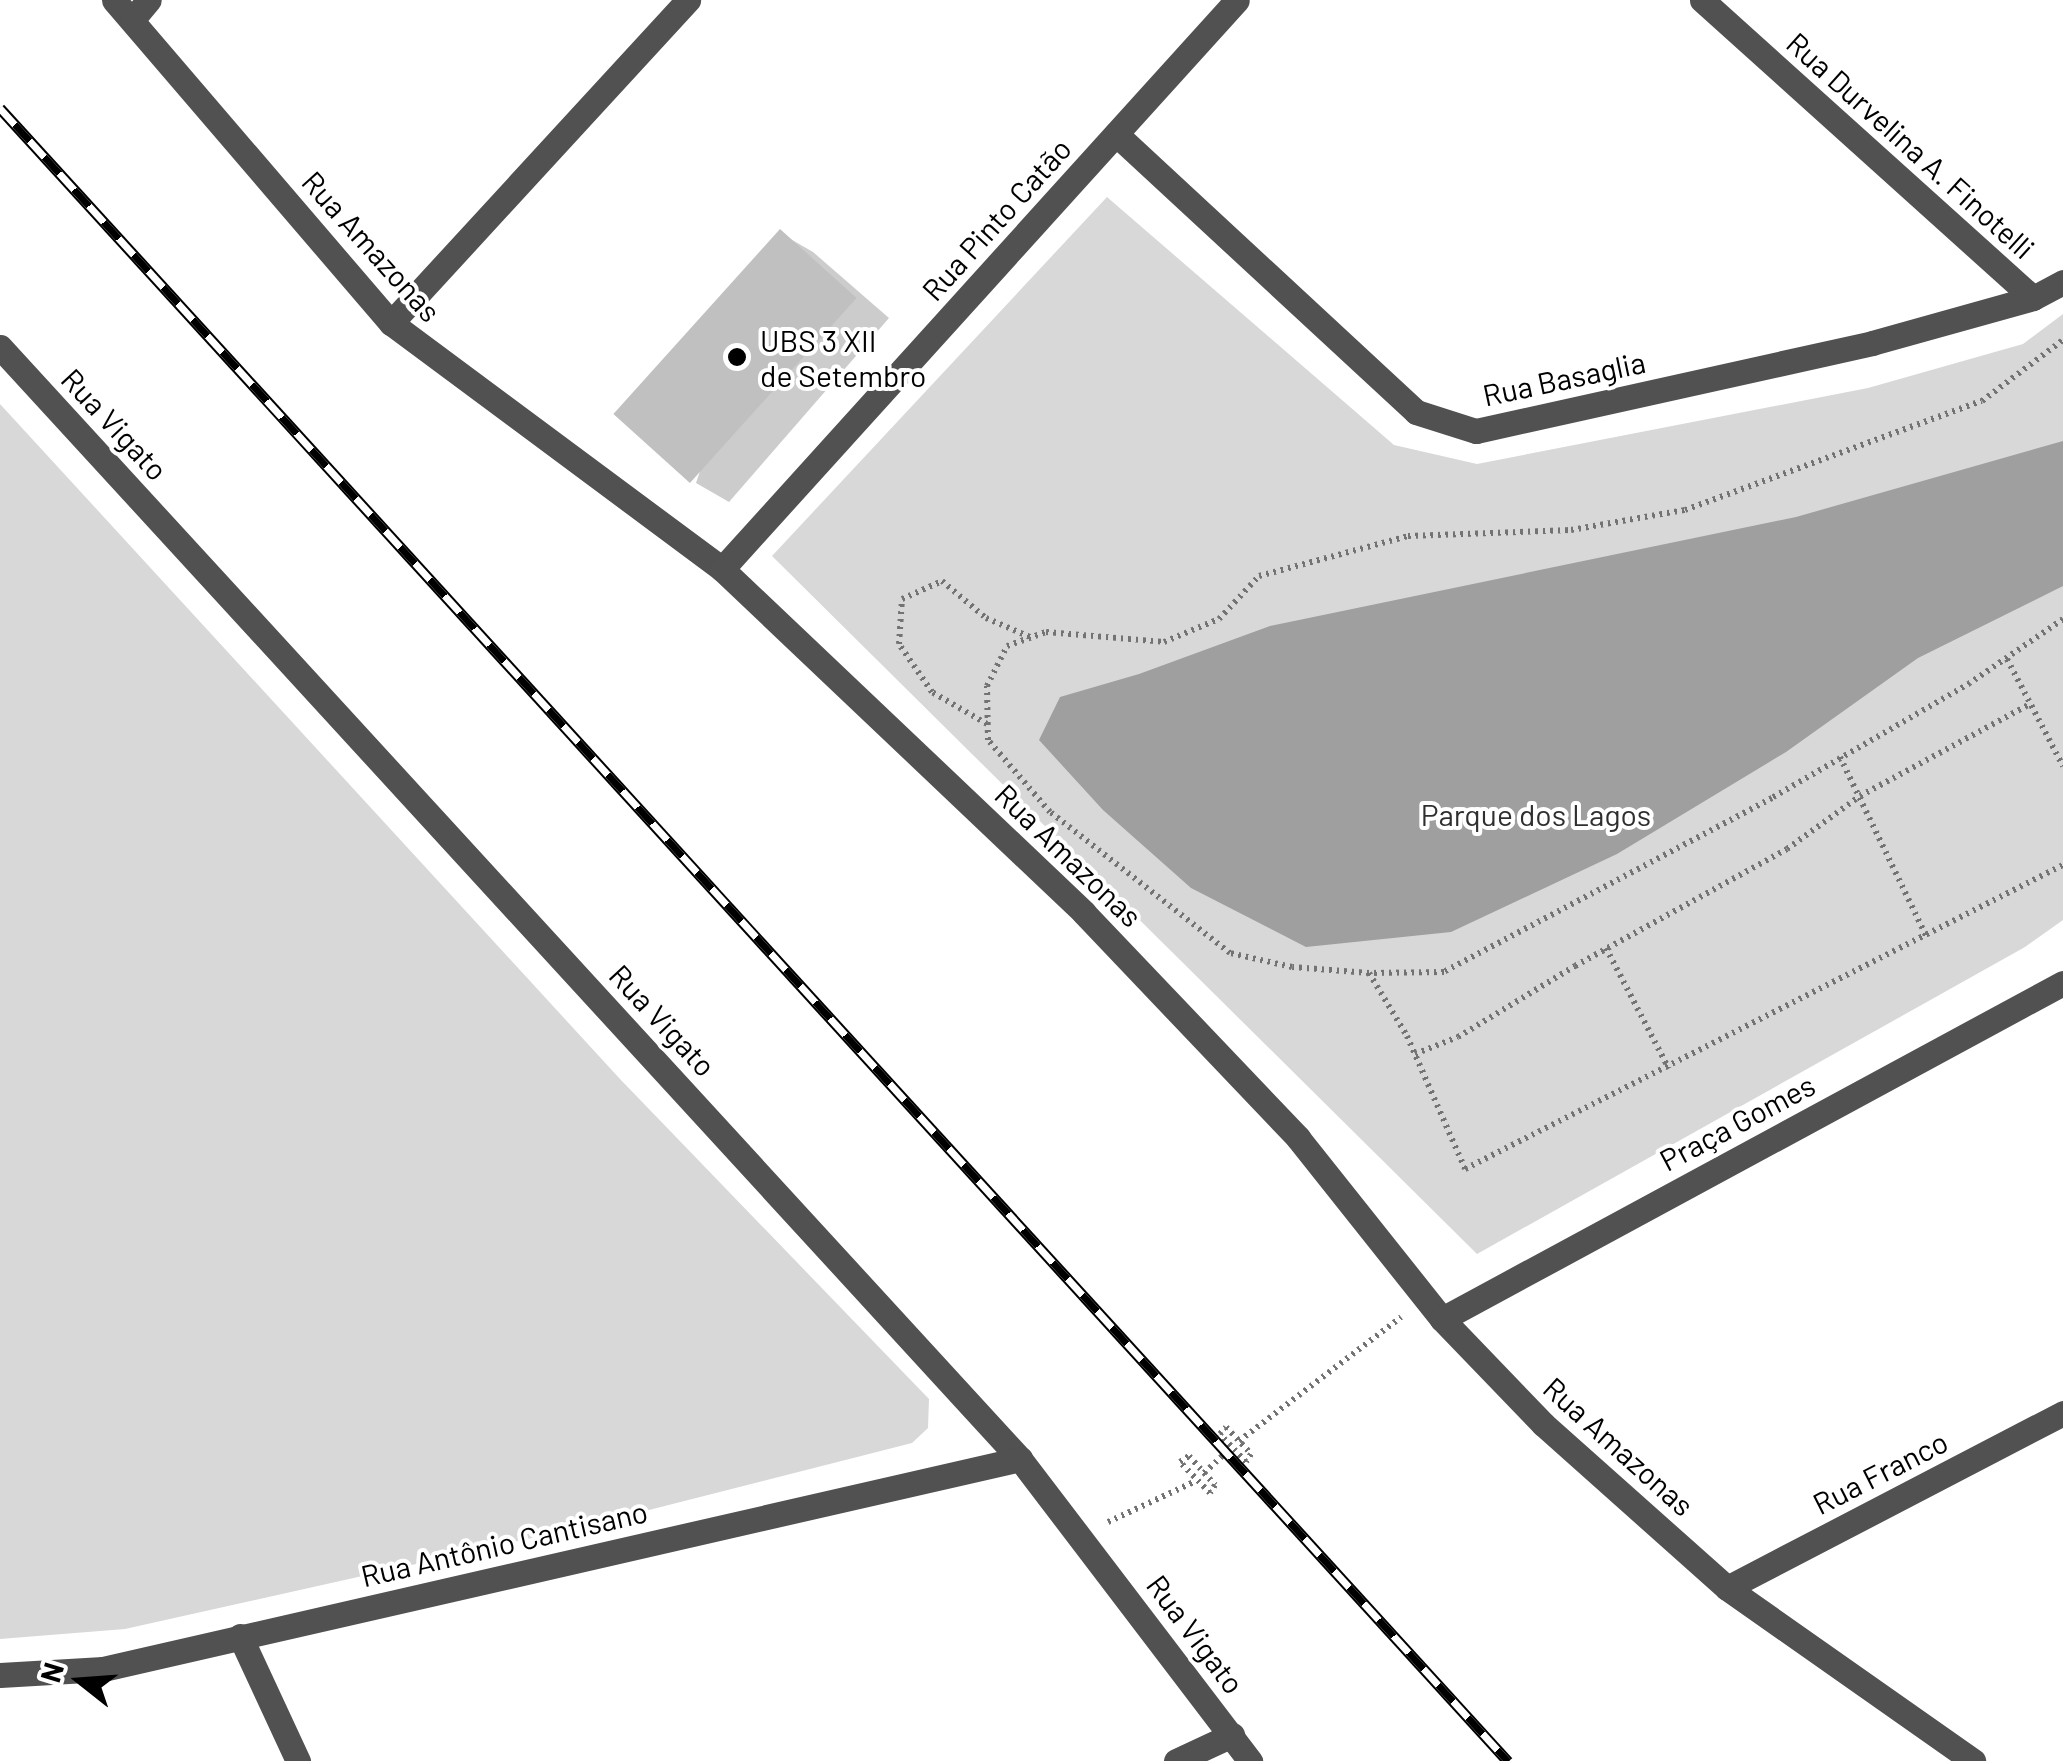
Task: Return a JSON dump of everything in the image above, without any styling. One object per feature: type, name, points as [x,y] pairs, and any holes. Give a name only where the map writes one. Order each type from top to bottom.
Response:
[{"type":"street","name":"Rua Amazonas","points":[[114,0],[391,323],[722,569],[1084,913],[1298,1138],[1434,1308],[1542,1424],[1727,1588],[1973,1761]]},
{"type":"street","points":[[132,20],[149,0]]},
{"type":"street","points":[[391,323],[688,0]]},
{"type":"street","name":"Rua Pinto Catão","points":[[722,569],[1236,0]]},
{"type":"street","name":"Rua Durvelina A. Finotelli","points":[[1702,0],[2033,298]]},
{"type":"street","name":"Rua Basaglia","points":[[1116,134],[1416,412],[1476,431],[1872,344],[2033,298],[2063,282]]},
{"type":"street","name":"Rua Vigato","points":[[0,347],[1020,1460],[1250,1761]]},
{"type":"street","name":"Praça Gomes","points":[[1434,1308],[2063,983]]},
{"type":"street","name":"Rua Franco","points":[[1727,1588],[2063,1414]]},
{"type":"street","name":"Rua Antônio Cantisano","points":[[0,1676],[103,1668],[1020,1460]]},
{"type":"street","points":[[240,1636],[298,1761]]},
{"type":"street","points":[[1176,1761],[1232,1735]]},
{"type":"path","points":[[2063,340],[1982,401],[1685,510],[1571,530],[1408,536],[1259,576],[1219,619],[1164,642],[1046,632],[1007,646],[987,686],[988,740],[1050,812],[1230,954],[1292,967],[1369,973],[1444,972],[1638,872],[1840,757],[2007,659],[2063,619]]},
{"type":"path","points":[[988,724],[932,692],[899,644],[902,599],[942,581],[986,618],[1032,638]]},
{"type":"path","points":[[2007,659],[2063,766]]},
{"type":"path","points":[[1415,1054],[1458,1036],[1606,948],[1787,849],[1860,796],[2030,704]]},
{"type":"path","points":[[1840,757],[1926,936]]},
{"type":"path","points":[[1369,973],[1415,1054],[1465,1169],[2063,866]]},
{"type":"path","points":[[1606,948],[1669,1068]]},
{"type":"path","points":[[1239,1441],[1434,1308]]},
{"type":"path","points":[[1226,1427],[1252,1454],[1246,1462],[1230,1449],[1220,1434],[1226,1427]]},
{"type":"path","points":[[1204,1473],[1230,1449]]},
{"type":"path","points":[[1188,1456],[1215,1485],[1210,1493],[1196,1481],[1180,1462],[1188,1456]]},
{"type":"path","points":[[1080,1534],[1196,1481]]},
{"type":"green space","name":"Parque dos Lagos","points":[[1107,197],[1394,445],[1477,464],[1868,388],[2023,344],[2063,314],[2063,920],[2025,947],[1477,1254],[772,556]]},
{"type":"green space","points":[[0,404],[620,1079],[929,1399],[928,1428],[912,1443],[590,1525],[125,1629],[0,1639]]},
{"type":"shaded area","points":[[2063,441],[2063,586],[1918,658],[1786,752],[1617,854],[1451,932],[1306,947],[1191,888],[1103,810],[1039,740],[1060,697],[1139,674],[1270,626],[1796,517]]},
{"type":"building","name":"UBS 3 XII de Setembro","points":[[780,229],[857,298],[690,483],[613,414]]},
{"type":"railway","points":[[0,108],[1508,1761]]},
{"type":"place","name":"UBS 3 XII de Setembro","points":[[737,357]]}]
